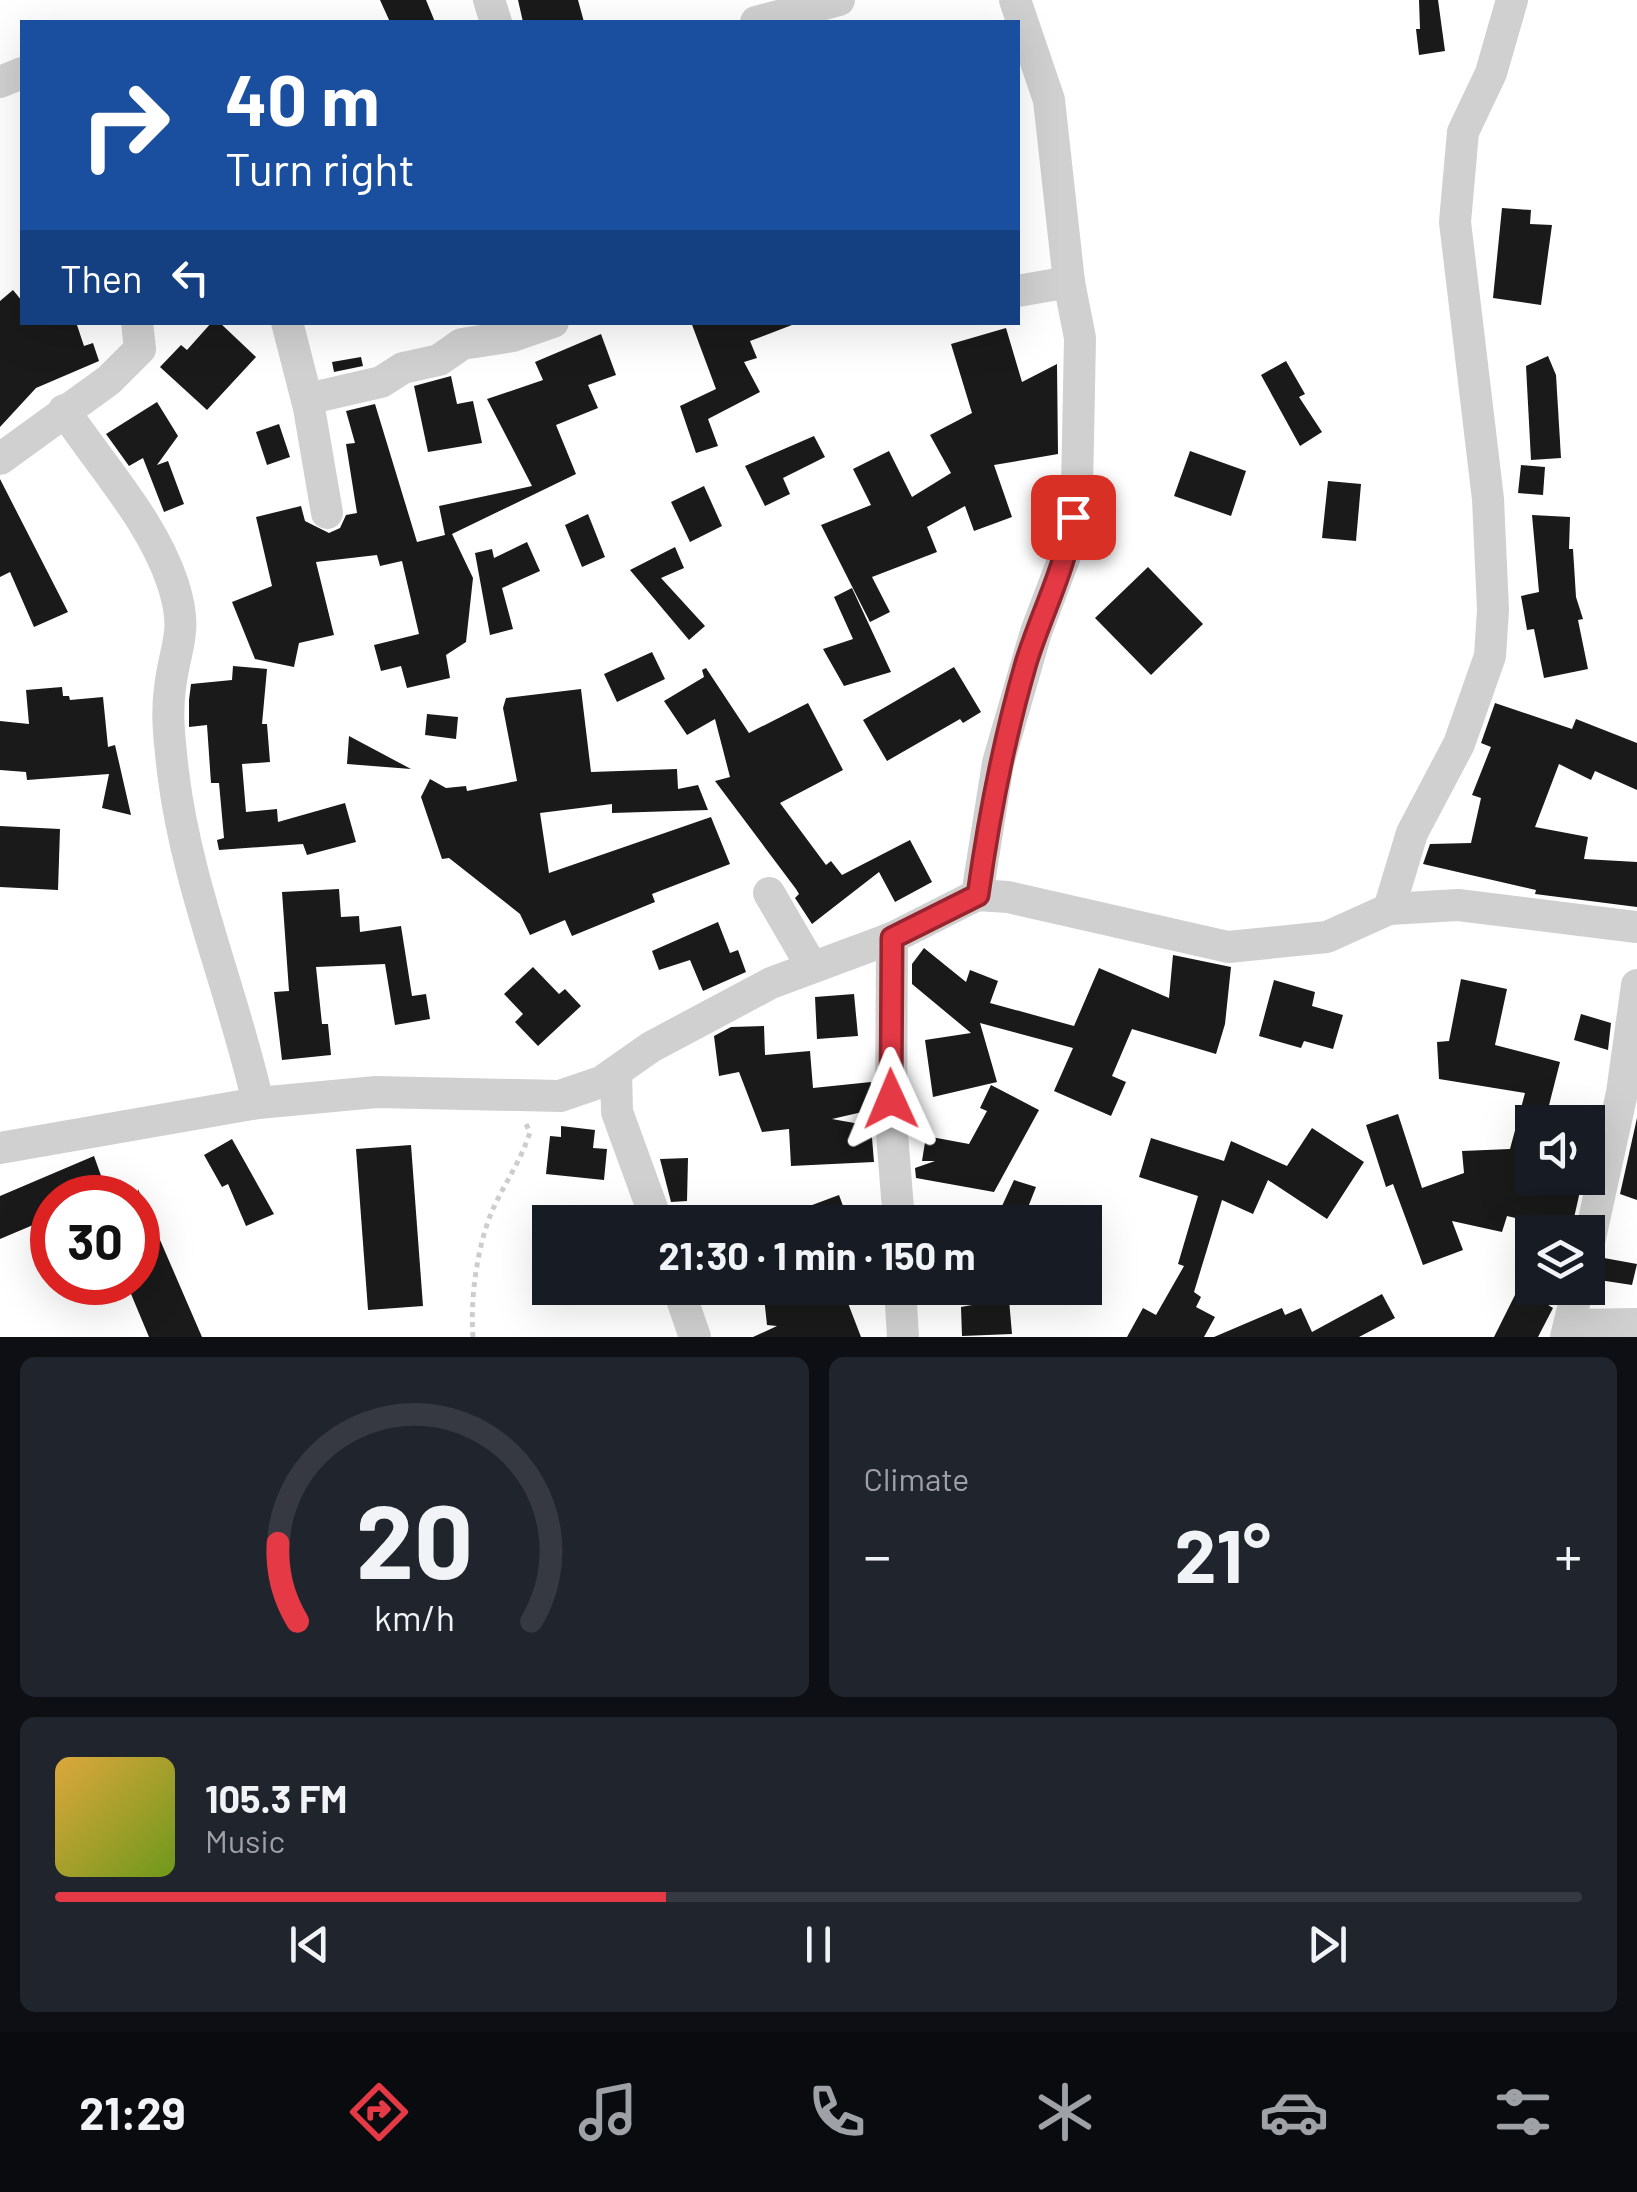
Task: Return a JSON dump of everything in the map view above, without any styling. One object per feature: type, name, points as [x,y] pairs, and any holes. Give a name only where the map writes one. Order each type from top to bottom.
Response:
[{"type":"street","points":[[764,20],[839,0]]},
{"type":"street","points":[[978,895],[998,763],[1036,632],[1069,546],[1077,489],[1080,338],[1069,282],[1049,100],[1015,0]]},
{"type":"street","points":[[1388,909],[1412,833],[1459,744],[1490,656],[1494,610],[1488,499],[1454,222],[1463,132],[1491,73],[1512,0]]},
{"type":"street","points":[[1020,291],[1069,282]]},
{"type":"street","points":[[287,325],[307,399],[327,513]]},
{"type":"street","points":[[307,399],[381,382],[403,368],[438,360],[462,344],[513,336],[544,325]]},
{"type":"street","points":[[0,460],[109,380],[138,336]]},
{"type":"street","points":[[64,410],[140,518],[174,586],[182,623],[168,716],[179,812],[206,930],[238,1021],[258,1104]]},
{"type":"street","points":[[769,893],[812,968]]},
{"type":"street","points":[[0,1148],[258,1104],[376,1092],[560,1096],[616,1072],[652,1047],[745,996],[892,938],[978,895],[1008,897],[1228,947],[1326,938],[1388,909],[1458,904],[1637,927]]},
{"type":"street","points":[[892,938],[892,1121],[898,1205]]},
{"type":"street","points":[[1595,1215],[1622,1093],[1637,985]]},
{"type":"street","points":[[616,1072],[617,1112],[651,1205]]},
{"type":"street","points":[[684,1305],[695,1337]]},
{"type":"street","points":[[901,1305],[903,1337]]},
{"type":"street","points":[[1574,1305],[1568,1331],[1637,1324]]},
{"type":"path","points":[[472,1337],[471,1315],[491,1213],[530,1132],[506,1092]]},
{"type":"building","points":[[380,0],[426,0],[434,20],[389,20]]},
{"type":"building","points":[[518,0],[578,0],[583,20],[523,20]]},
{"type":"building","points":[[1419,0],[1438,0],[1445,51],[1419,55]]},
{"type":"building","points":[[1502,208],[1531,210],[1530,224],[1552,225],[1541,305],[1493,298]]},
{"type":"building","points":[[13,290],[20,299],[20,325],[77,325],[84,346],[93,343],[99,361],[36,388],[0,427],[0,301]]},
{"type":"building","points":[[209,325],[222,325],[256,357],[207,410],[160,367],[181,345],[187,350]]},
{"type":"building","points":[[692,325],[792,325],[750,341],[757,358],[744,362],[760,392],[708,419],[718,446],[696,453],[680,406],[716,389]]},
{"type":"building","points":[[1006,328],[1022,382],[1057,364],[1058,454],[994,465],[1012,517],[974,531],[965,506],[927,527],[937,552],[872,577],[890,612],[870,622],[821,525],[871,505],[853,469],[889,451],[912,497],[951,473],[930,435],[972,413],[951,344]]},
{"type":"building","points":[[601,334],[616,375],[588,385],[598,408],[556,425],[576,474],[452,534],[473,578],[466,642],[446,655],[450,678],[407,688],[401,666],[381,671],[374,645],[419,634],[402,561],[380,566],[377,555],[316,562],[334,635],[299,643],[294,667],[255,659],[232,602],[272,586],[256,517],[301,506],[305,521],[329,533],[340,528],[346,515],[357,513],[346,444],[355,443],[346,411],[375,404],[417,542],[445,535],[439,506],[532,486],[487,399],[543,380],[535,362]]},
{"type":"building","points":[[1548,356],[1556,375],[1561,458],[1531,460],[1526,366]]},
{"type":"building","points":[[361,357],[363,366],[334,372],[332,362]]},
{"type":"building","points":[[1286,361],[1305,394],[1299,397],[1322,432],[1300,446],[1261,375]]},
{"type":"building","points":[[451,376],[457,404],[473,401],[482,443],[428,452],[414,386]]},
{"type":"building","points":[[157,402],[178,436],[157,465],[168,461],[184,504],[164,512],[143,458],[129,466],[106,434]]},
{"type":"building","points":[[279,424],[290,457],[267,465],[256,432]]},
{"type":"building","points":[[814,436],[825,457],[783,478],[790,494],[765,506],[745,466]]},
{"type":"building","points":[[1190,451],[1246,471],[1231,516],[1174,496]]},
{"type":"building","points":[[1521,465],[1545,467],[1543,495],[1518,493]]},
{"type":"building","points":[[0,479],[68,612],[34,627],[10,572],[0,577]]},
{"type":"building","points":[[1328,481],[1361,484],[1356,541],[1322,538]]},
{"type":"building","points":[[704,486],[722,526],[690,542],[671,502]]},
{"type":"building","points":[[588,514],[605,557],[582,567],[565,525]]},
{"type":"building","points":[[1532,515],[1570,517],[1569,549],[1573,549],[1576,597],[1583,619],[1578,620],[1588,669],[1544,678],[1534,629],[1527,630],[1521,596],[1539,592]]},
{"type":"building","points":[[527,542],[540,571],[502,588],[513,629],[490,635],[475,553],[492,549],[494,558]]},
{"type":"building","points":[[675,547],[684,568],[661,578],[705,626],[689,640],[630,570]]},
{"type":"building","points":[[1148,567],[1203,624],[1151,675],[1095,618]]},
{"type":"building","points":[[852,588],[891,672],[844,686],[823,649],[853,639],[834,597]]},
{"type":"building","points":[[652,652],[665,679],[617,702],[604,674]]},
{"type":"building","points":[[233,666],[267,669],[262,724],[267,724],[270,762],[242,764],[246,812],[277,809],[278,822],[345,803],[356,842],[307,855],[303,844],[219,850],[217,840],[224,838],[219,783],[211,783],[207,725],[189,727],[189,700],[191,684],[232,680]]},
{"type":"building","points":[[954,667],[981,712],[963,723],[960,719],[887,761],[863,720]]},
{"type":"building","points":[[706,668],[749,733],[808,703],[843,770],[780,803],[826,865],[831,861],[842,875],[910,840],[932,882],[895,902],[879,872],[812,924],[795,898],[799,894],[796,889],[715,781],[730,777],[715,719],[687,735],[664,701],[704,677],[702,670]]},
{"type":"building","points":[[62,687],[63,696],[70,700],[103,697],[108,747],[115,745],[131,815],[102,808],[109,774],[27,780],[26,772],[0,770],[0,721],[29,724],[26,690]]},
{"type":"building","points":[[581,689],[591,772],[677,769],[678,789],[698,785],[708,810],[612,813],[612,804],[540,813],[549,873],[711,817],[730,864],[652,894],[655,902],[572,936],[565,920],[530,935],[520,914],[449,858],[442,859],[421,797],[430,779],[446,788],[466,786],[467,791],[517,781],[503,708],[506,698]]},
{"type":"building","points":[[1495,703],[1572,729],[1576,719],[1637,743],[1637,790],[1595,771],[1591,780],[1559,764],[1535,827],[1588,837],[1584,859],[1637,862],[1637,907],[1535,894],[1536,890],[1423,864],[1430,844],[1471,843],[1481,798],[1472,795],[1491,747],[1481,743]]},
{"type":"building","points":[[427,714],[458,717],[456,739],[425,735]]},
{"type":"building","points":[[349,736],[411,769],[347,764]]},
{"type":"building","points":[[0,826],[60,829],[58,890],[0,887]]},
{"type":"building","points":[[339,889],[341,917],[359,916],[360,932],[401,926],[412,996],[426,994],[430,1019],[395,1025],[385,964],[316,967],[322,1024],[328,1024],[331,1055],[282,1060],[274,992],[289,991],[282,892]]},
{"type":"building","points":[[718,922],[730,953],[738,950],[746,972],[703,991],[690,960],[659,970],[652,951]]},
{"type":"building","points":[[924,948],[966,982],[970,970],[998,981],[990,1003],[1074,1026],[1099,968],[1169,998],[1173,955],[1231,967],[1225,1024],[1216,1054],[1132,1029],[1112,1076],[1126,1082],[1111,1116],[1054,1091],[1073,1048],[980,1023],[997,1082],[933,1097],[925,1040],[971,1033],[912,984],[912,964]]},
{"type":"building","points":[[533,967],[559,994],[565,989],[581,1006],[538,1046],[515,1022],[523,1014],[504,994]]},
{"type":"building","points":[[1461,979],[1507,989],[1495,1045],[1560,1062],[1549,1105],[1522,1105],[1525,1093],[1439,1079],[1437,1042],[1449,1041]]},
{"type":"building","points":[[1274,980],[1315,992],[1312,1006],[1343,1015],[1333,1049],[1304,1041],[1301,1048],[1259,1036]]},
{"type":"building","points":[[854,994],[858,1036],[817,1039],[815,997]]},
{"type":"building","points":[[1581,1014],[1611,1023],[1608,1050],[1574,1040]]},
{"type":"building","points":[[764,1026],[765,1055],[810,1051],[813,1088],[871,1082],[871,1110],[832,1119],[871,1126],[874,1162],[791,1166],[789,1129],[762,1132],[739,1072],[719,1076],[714,1036],[731,1027]]},
{"type":"building","points":[[991,1085],[1039,1110],[994,1192],[916,1178],[915,1168],[935,1161],[922,1161],[926,1136],[969,1144],[987,1111],[980,1108]]},
{"type":"building","points":[[1398,1114],[1422,1188],[1464,1173],[1462,1151],[1510,1149],[1515,1130],[1515,1195],[1579,1195],[1575,1215],[1507,1216],[1502,1232],[1452,1221],[1463,1250],[1423,1265],[1393,1184],[1386,1187],[1366,1125]]},
{"type":"building","points":[[1637,1118],[1637,1200],[1620,1194]]},
{"type":"building","points":[[561,1126],[595,1130],[593,1148],[607,1149],[604,1180],[546,1174],[550,1136],[561,1137]]},
{"type":"building","points":[[1312,1128],[1364,1162],[1327,1219],[1268,1180],[1253,1214],[1222,1200],[1194,1292],[1201,1297],[1196,1307],[1215,1317],[1204,1337],[1127,1337],[1143,1308],[1156,1315],[1184,1266],[1178,1264],[1198,1196],[1139,1177],[1151,1138],[1224,1161],[1231,1141],[1287,1166]]},
{"type":"building","points":[[232,1139],[274,1214],[246,1226],[228,1184],[222,1187],[204,1155]]},
{"type":"building","points":[[411,1145],[423,1306],[368,1310],[356,1149]]},
{"type":"building","points":[[94,1156],[101,1175],[49,1175]]},
{"type":"building","points":[[688,1158],[687,1201],[671,1202],[660,1159]]},
{"type":"building","points":[[1014,1180],[1036,1187],[1029,1205],[1002,1205]]},
{"type":"building","points":[[30,1183],[30,1226],[0,1239],[0,1196]]},
{"type":"building","points":[[839,1195],[843,1205],[812,1205]]},
{"type":"building","points":[[160,1240],[202,1337],[149,1337],[136,1305],[160,1305]]},
{"type":"building","points":[[1605,1258],[1637,1264],[1632,1285],[1605,1281]]},
{"type":"building","points":[[1382,1294],[1395,1318],[1359,1337],[1214,1337],[1282,1308],[1285,1315],[1301,1308],[1312,1332]]},
{"type":"building","points":[[1515,1295],[1515,1305],[1553,1308],[1538,1337],[1494,1337]]},
{"type":"building","points":[[765,1305],[849,1305],[861,1337],[753,1337],[777,1326],[767,1325]]},
{"type":"building","points":[[1009,1305],[1012,1334],[962,1336],[961,1307]]},
{"type":"route","points":[[891,1099],[892,938],[953,911],[978,895],[998,763],[1036,632],[1069,546],[1073,517]]}]
